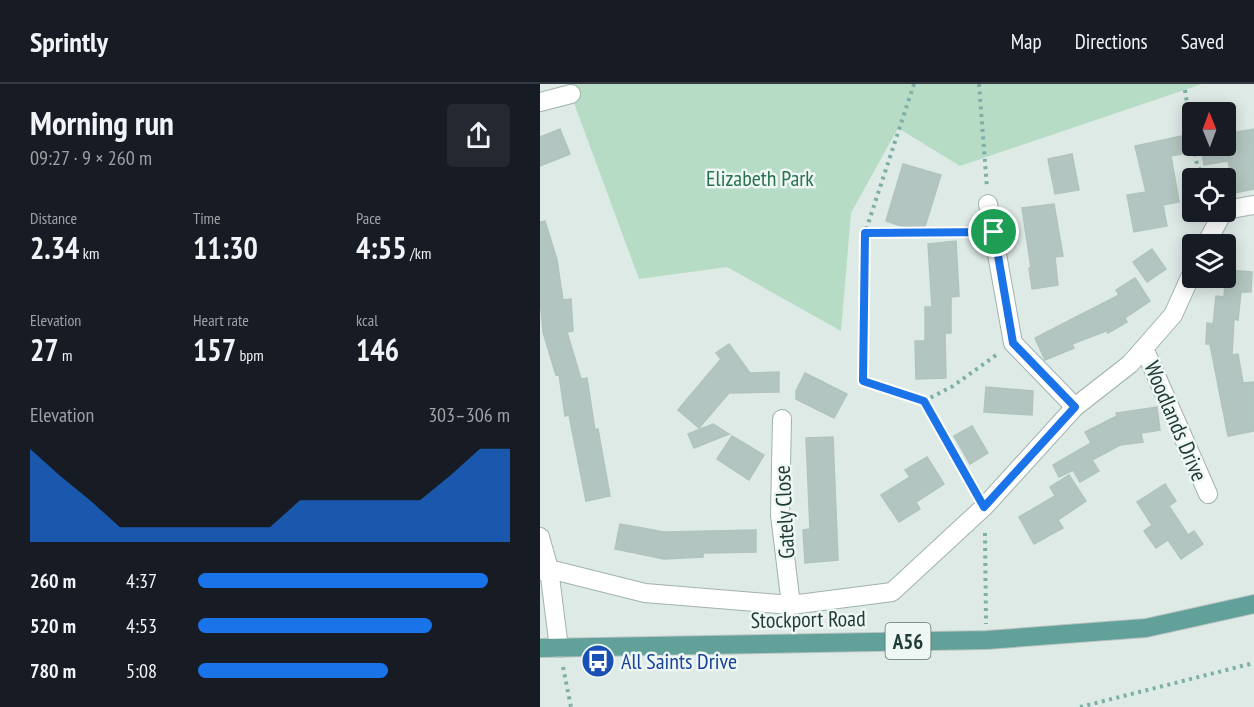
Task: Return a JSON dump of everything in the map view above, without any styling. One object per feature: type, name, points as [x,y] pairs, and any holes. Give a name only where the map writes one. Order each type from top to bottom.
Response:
[{"type":"main road","name":"Stockport Road","points":[[540,648],[987,640],[1146,628],[1254,604]]},
{"type":"street","points":[[540,102],[571,94]]},
{"type":"street","points":[[988,204],[1013,343],[1075,407]]},
{"type":"street","points":[[1236,209],[1253,205]]},
{"type":"street","name":"Woodlands Drive","points":[[544,570],[645,593],[791,605],[892,592],[984,507],[1075,407],[1130,364],[1173,315],[1185,288]]},
{"type":"street","name":"Woodlands Drive","points":[[1144,348],[1208,495]]},
{"type":"street","name":"Gately Close","points":[[782,419],[780,515],[791,605]]},
{"type":"street","points":[[540,537],[559,648]]},
{"type":"path","points":[[914,84],[865,233],[863,381],[924,401],[984,507],[987,640]]},
{"type":"path","points":[[979,84],[988,204]]},
{"type":"path","points":[[1185,90],[1187,102]]},
{"type":"path","points":[[865,233],[994,232]]},
{"type":"path","points":[[924,401],[954,386],[1013,343]]},
{"type":"path","points":[[559,648],[571,707]]},
{"type":"path","points":[[1080,707],[1254,663]]},
{"type":"green space","name":"Elizabeth Park","points":[[567,84],[1202,84],[960,166],[898,128],[851,213],[841,331],[727,267],[639,279]]},
{"type":"building","points":[[560,129],[570,154],[540,166],[540,137]]},
{"type":"building","points":[[1254,129],[1254,189],[1236,193],[1236,168],[1229,168],[1228,161],[1204,165],[1203,156],[1236,156],[1236,132]]},
{"type":"building","points":[[1182,136],[1182,154],[1171,156],[1179,202],[1163,205],[1167,226],[1134,232],[1127,195],[1146,192],[1135,146]]},
{"type":"building","points":[[1072,154],[1079,190],[1055,194],[1048,159]]},
{"type":"building","points":[[903,164],[941,175],[923,233],[886,221]]},
{"type":"building","points":[[1054,204],[1063,256],[1055,257],[1058,285],[1032,289],[1022,208]]},
{"type":"building","points":[[545,221],[557,260],[563,300],[571,299],[573,331],[567,332],[581,379],[587,378],[595,430],[598,429],[610,496],[586,501],[569,415],[565,416],[559,374],[556,375],[543,332],[540,298],[540,222]]},
{"type":"building","points":[[956,241],[959,296],[951,297],[951,333],[945,333],[946,378],[916,379],[915,341],[925,341],[925,307],[932,307],[928,244]]},
{"type":"building","points":[[1152,249],[1166,269],[1147,282],[1133,262]]},
{"type":"building","points":[[1236,271],[1252,272],[1251,292],[1241,292],[1238,320],[1234,319],[1232,355],[1238,354],[1243,383],[1254,382],[1254,431],[1228,436],[1210,344],[1206,344],[1207,323],[1213,324],[1216,296],[1224,297],[1225,288],[1236,288]]},
{"type":"building","points":[[1135,278],[1150,301],[1125,318],[1127,322],[1108,333],[1106,331],[1072,344],[1074,348],[1045,360],[1035,338],[1119,295],[1116,290]]},
{"type":"building","points":[[729,344],[750,373],[779,372],[779,392],[729,393],[699,428],[678,410],[721,359],[716,353]]},
{"type":"building","points":[[805,373],[847,394],[834,418],[796,399],[796,391]]},
{"type":"building","points":[[986,387],[1033,391],[1032,415],[984,412]]},
{"type":"building","points":[[1157,407],[1160,430],[1141,433],[1143,442],[1120,445],[1092,460],[1099,471],[1080,482],[1073,470],[1059,477],[1053,465],[1091,443],[1085,432],[1117,416],[1116,413]]},
{"type":"building","points":[[713,424],[729,434],[694,448],[688,434]]},
{"type":"building","points":[[972,426],[988,453],[970,464],[954,436]]},
{"type":"building","points":[[732,436],[764,455],[749,480],[717,459]]},
{"type":"building","points":[[833,437],[838,560],[805,563],[803,530],[810,529],[806,438]]},
{"type":"building","points":[[927,457],[944,484],[916,502],[920,509],[899,522],[881,495],[910,477],[905,470]]},
{"type":"building","points":[[1069,475],[1086,501],[1058,520],[1063,528],[1034,544],[1019,517],[1055,496],[1050,487]]},
{"type":"building","points":[[1165,484],[1176,501],[1169,506],[1188,535],[1194,531],[1203,544],[1181,559],[1168,540],[1156,548],[1144,531],[1152,525],[1137,502]]},
{"type":"building","points":[[620,524],[664,532],[756,530],[756,552],[703,553],[703,557],[664,559],[615,549]]},
{"type":"place","name":"All Saints Drive","points":[[598,661]]},
{"type":"route","points":[[994,232],[1013,343],[1075,407],[984,507],[924,401],[863,381],[865,233],[994,232]]}]
